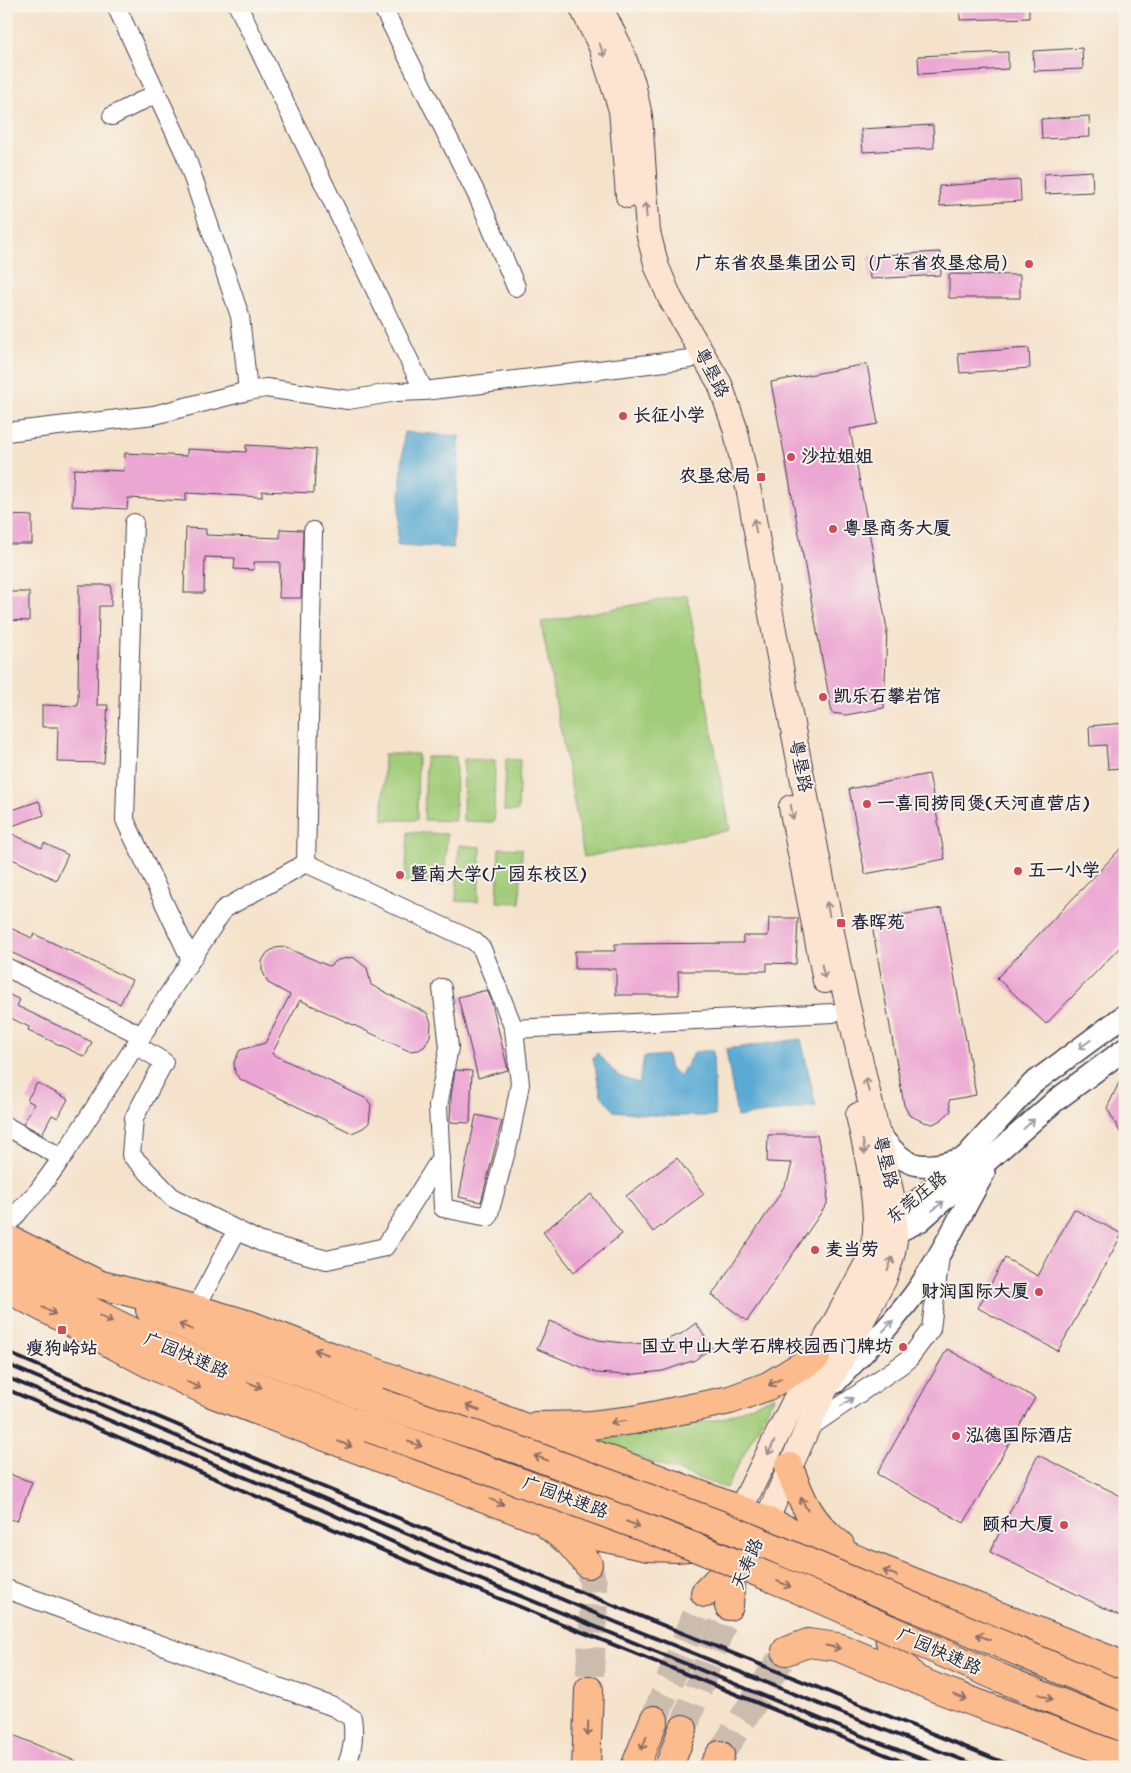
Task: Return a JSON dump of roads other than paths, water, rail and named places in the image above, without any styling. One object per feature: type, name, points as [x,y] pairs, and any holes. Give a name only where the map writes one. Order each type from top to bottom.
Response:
[{"type":"highway","points":[[6,1238],[98,1284],[250,1325],[740,1510],[950,1598],[1125,1666]]},
{"type":"highway","points":[[9,1274],[152,1365],[211,1393],[568,1530],[648,1547],[676,1548],[735,1557],[807,1555],[863,1562]]},
{"type":"highway","name":"广园快速路","points":[[9,1274],[165,1347],[249,1383],[622,1519],[731,1562],[1006,1681],[1125,1728]]},
{"type":"highway","name":"广园快速路","points":[[98,1284],[176,1323],[230,1346],[378,1402],[516,1449],[718,1524],[1125,1697]]},
{"type":"highway","points":[[519,1426],[580,1425],[633,1420],[730,1400],[768,1386],[816,1357]]},
{"type":"highway","points":[[536,1518],[550,1515],[565,1508],[576,1497],[582,1479],[581,1466],[572,1446]]},
{"type":"highway","points":[[789,1467],[800,1498],[816,1523],[832,1539],[863,1562]]},
{"type":"highway","points":[[671,1484],[704,1513],[735,1557],[729,1606]]},
{"type":"highway","name":"天寿路","points":[[735,1557],[740,1510]]},
{"type":"highway","points":[[536,1518],[569,1542],[588,1564]]},
{"type":"highway","name":"天寿路","points":[[735,1557],[766,1521]]},
{"type":"highway","points":[[705,1592],[721,1576],[735,1557]]},
{"type":"highway","points":[[915,1679],[896,1657],[889,1641],[888,1624],[890,1614],[896,1606],[912,1597],[927,1594],[950,1598]]},
{"type":"highway","points":[[1021,1719],[1005,1694],[1004,1662],[1023,1643],[1056,1640]]},
{"type":"highway","points":[[786,1651],[808,1643],[838,1647],[915,1679],[1125,1758]]},
{"type":"highway","points":[[586,1767],[589,1690]]},
{"type":"highway","points":[[635,1767],[654,1720]]},
{"type":"highway","points":[[669,1767],[683,1729]]},
{"type":"main road","name":"粤垦路","points":[[581,6],[601,47],[621,110],[633,236],[641,267],[653,299],[690,359],[712,402],[724,439],[799,852],[833,1013],[861,1129],[874,1201],[889,1227]]},
{"type":"main road","name":"粤垦路","points":[[600,6],[620,47],[633,83],[640,116],[648,232],[657,267],[670,298],[720,384],[736,428],[774,636],[839,968],[892,1195],[889,1227],[892,1259],[884,1280],[820,1400],[766,1521]]},
{"type":"main road","name":"粤垦路","points":[[740,1510],[816,1357],[868,1261],[889,1227]]},
{"type":"street","points":[[116,6],[185,154],[240,316],[248,390]]},
{"type":"street","points":[[238,6],[424,391]]},
{"type":"street","points":[[382,6],[480,199],[516,287]]},
{"type":"street","points":[[112,116],[157,93]]},
{"type":"street","points":[[6,432],[154,415],[248,390],[266,388],[348,400],[397,392],[424,391],[690,359]]},
{"type":"street","points":[[134,523],[125,820],[191,960]]},
{"type":"street","points":[[306,863],[313,530]]},
{"type":"street","points":[[6,1228],[38,1191],[62,1158],[224,909],[306,863]]},
{"type":"street","points":[[306,863],[474,941],[482,949],[514,1029],[520,1084],[510,1137],[488,1217],[443,1208],[438,1106],[449,1047],[442,988]]},
{"type":"street","points":[[6,967],[139,1041],[164,1062],[134,1118],[131,1155],[172,1198],[261,1242],[327,1260],[385,1247],[441,1158]]},
{"type":"street","points":[[514,1029],[833,1013]]},
{"type":"street","name":"东莞庄路","points":[[889,1227],[966,1158],[1032,1084],[1125,1015]]},
{"type":"street","name":"东莞庄路","points":[[889,1227],[920,1222],[1055,1101],[1125,1049]]},
{"type":"street","points":[[6,1126],[62,1158]]},
{"type":"street","points":[[878,1132],[888,1146],[899,1156],[913,1164],[934,1166],[966,1158]]},
{"type":"street","points":[[820,1400],[891,1323],[917,1290],[940,1254],[993,1158]]},
{"type":"street","points":[[195,1309],[237,1230]]},
{"type":"street","points":[[807,1430],[908,1360],[930,1329],[940,1254]]},
{"type":"street","points":[[6,1589],[334,1708],[352,1718],[354,1732],[352,1752],[346,1767]]},
{"type":"water","points":[[404,432],[460,436],[453,548],[397,545]]},
{"type":"water","points":[[801,1039],[816,1106],[737,1117],[726,1049]]},
{"type":"water","points":[[713,1050],[715,1116],[663,1116],[614,1111],[601,1095],[593,1058],[597,1052],[618,1076],[639,1083],[644,1057],[667,1055],[670,1069],[680,1076],[694,1052]]},
{"type":"tunnel","points":[[588,1564],[593,1583],[594,1603],[589,1690]]},
{"type":"tunnel","points":[[654,1720],[705,1593]]},
{"type":"tunnel","points":[[683,1729],[729,1606]]},
{"type":"tunnel","points":[[720,1755],[786,1651]]},
{"type":"railway","points":[[6,1352],[311,1482],[1015,1767]]},
{"type":"railway","points":[[6,1364],[618,1623],[981,1767]]},
{"type":"railway","points":[[6,1377],[318,1508],[435,1561],[862,1736],[943,1767]]},
{"type":"railway","points":[[6,1389],[431,1571],[916,1767]]},
{"type":"place","name":"广东省农垦集团公司（广东省农垦总局）","points":[[1029,264]]},
{"type":"place","name":"长征小学","points":[[623,416]]},
{"type":"place","name":"沙拉姐姐","points":[[791,457]]},
{"type":"place","name":"农垦总局","points":[[761,477]]},
{"type":"place","name":"粤垦商务大厦","points":[[833,529]]},
{"type":"place","name":"凯乐石攀岩馆","points":[[823,697]]},
{"type":"place","name":"一喜同捞同煲(天河直营店)","points":[[867,804]]},
{"type":"place","name":"五一小学","points":[[1018,871]]},
{"type":"place","name":"暨南大学(广园东校区)","points":[[400,875]]},
{"type":"place","name":"春晖苑","points":[[841,923]]},
{"type":"place","name":"麦当劳","points":[[815,1250]]},
{"type":"place","name":"财润国际大厦","points":[[1039,1292]]},
{"type":"place","name":"瘦狗岭站","points":[[62,1330]]},
{"type":"place","name":"国立中山大学石牌校园西门牌坊","points":[[903,1347]]},
{"type":"place","name":"泓德国际酒店","points":[[956,1436]]},
{"type":"place","name":"颐和大厦","points":[[1064,1525]]}]
